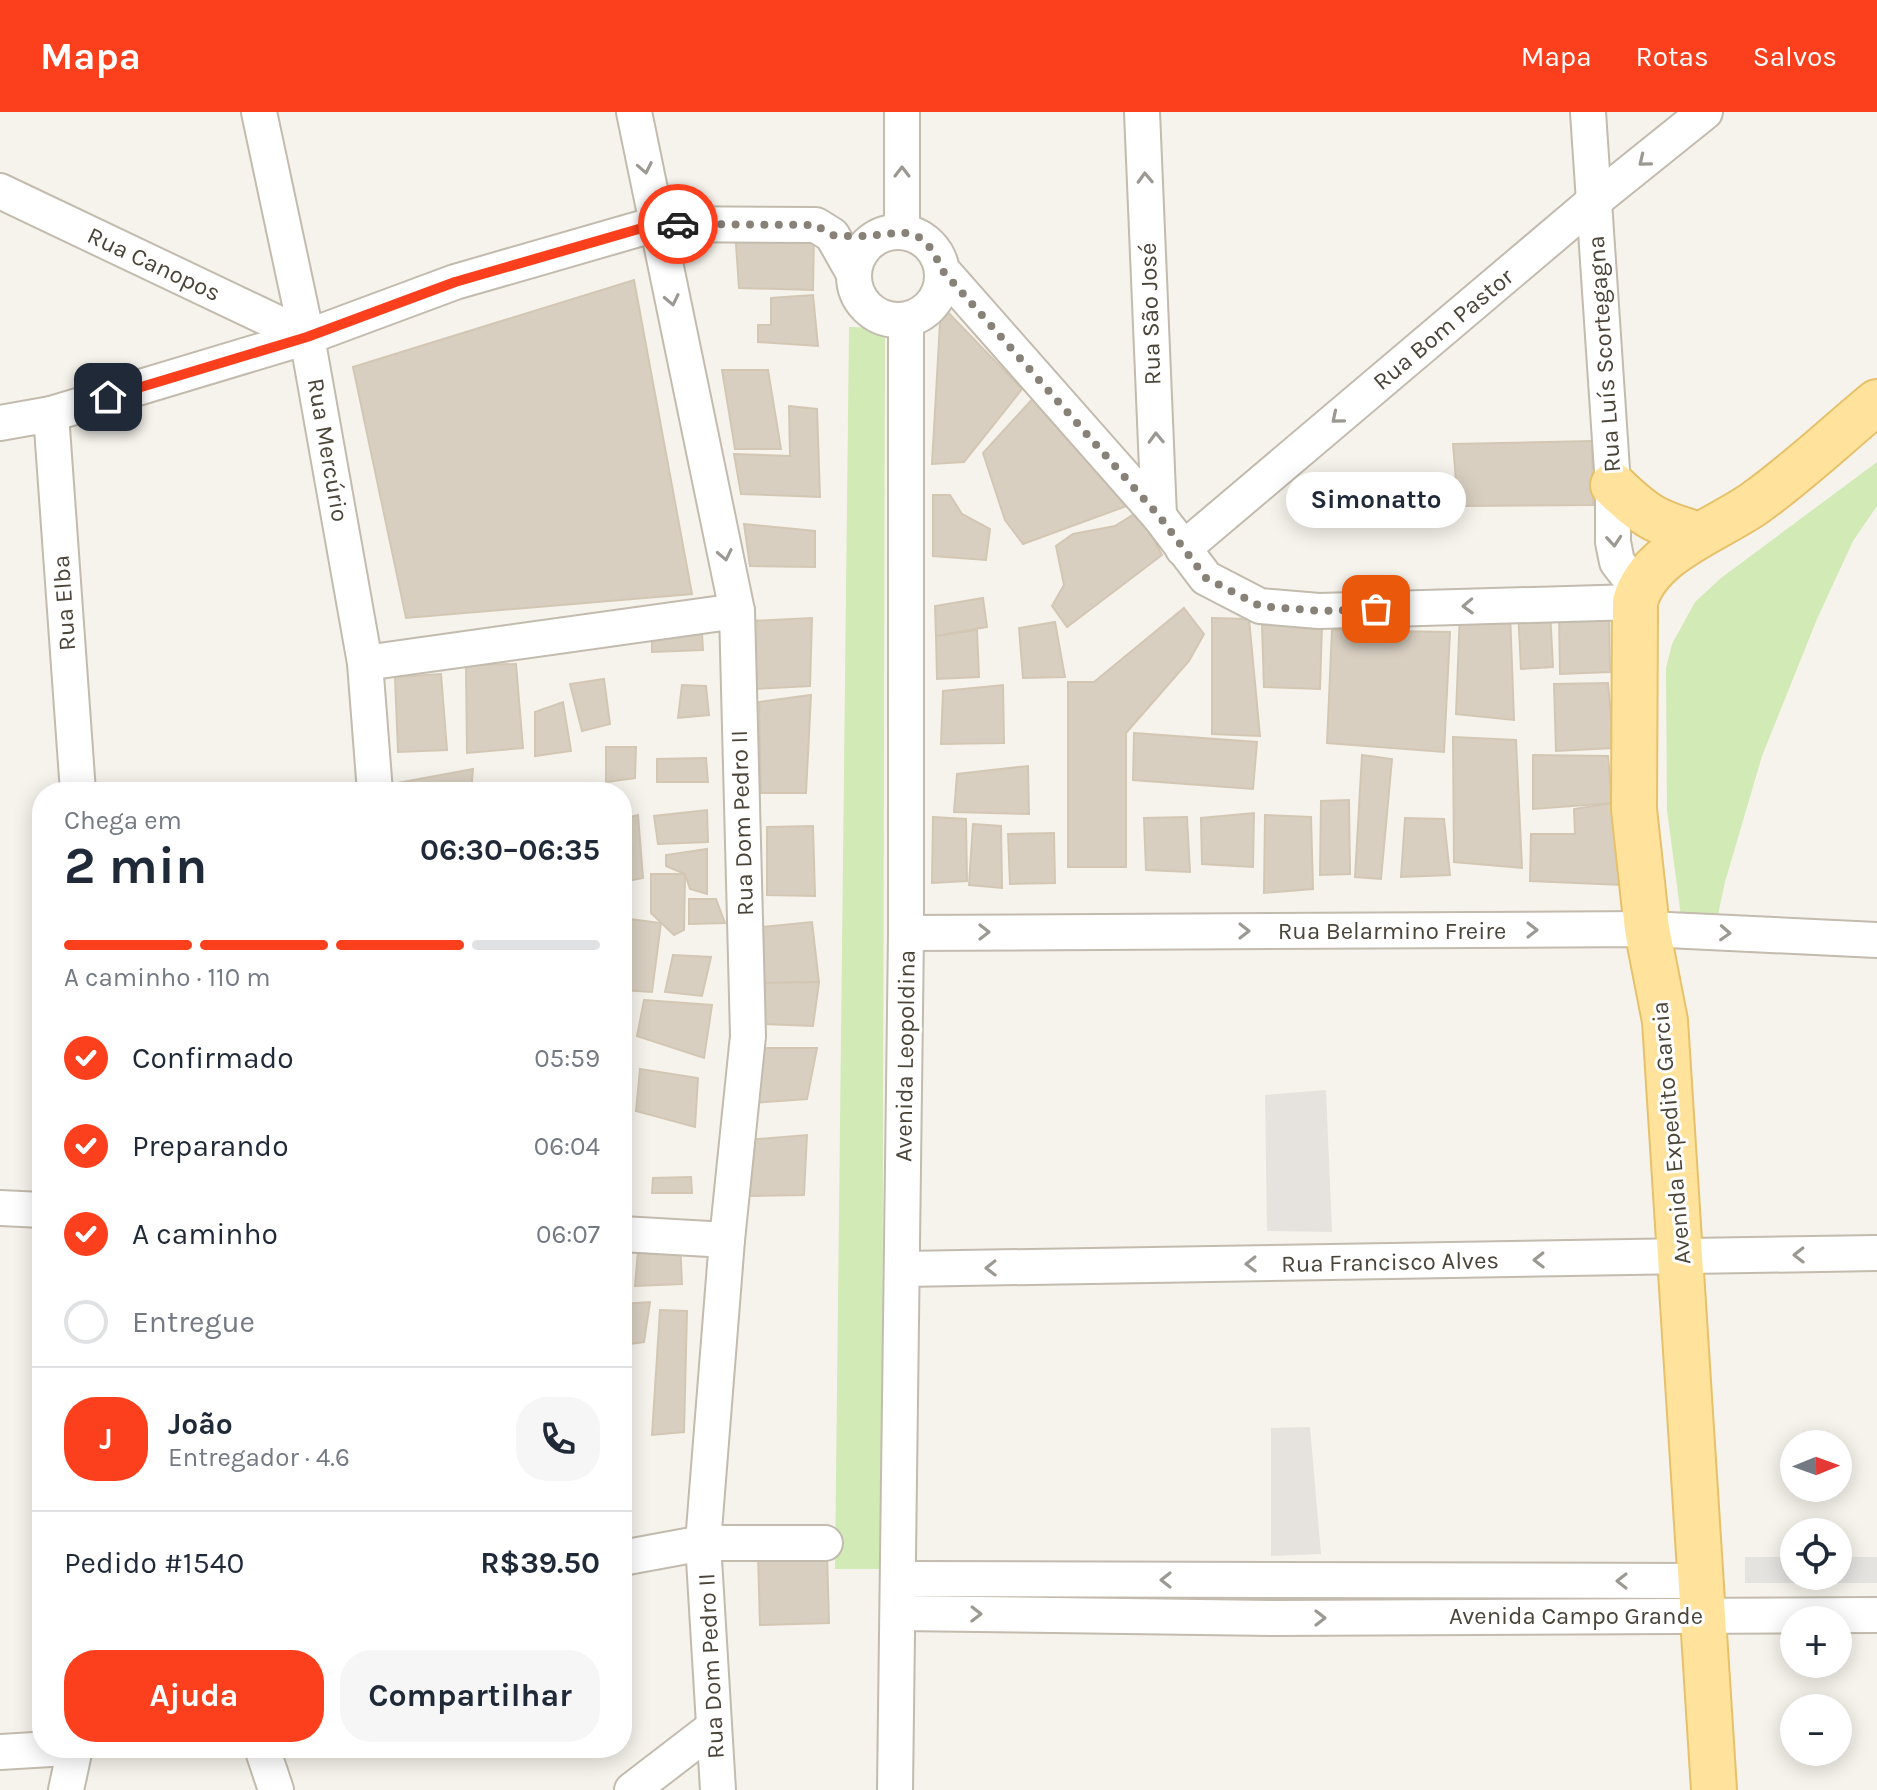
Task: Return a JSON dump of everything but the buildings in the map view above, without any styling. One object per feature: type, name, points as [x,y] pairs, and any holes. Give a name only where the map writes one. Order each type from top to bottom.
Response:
[{"type":"main road","points":[[1637,596],[1663,561],[1754,504],[1877,402]]},
{"type":"main road","points":[[1613,485],[1644,514],[1700,535]]},
{"type":"main road","name":"Avenida Expedito Garcia","points":[[1637,596],[1632,775],[1647,929],[1665,1021],[1714,1790]]},
{"type":"street","name":"Rua Mercúrio","points":[[259,112],[307,337],[365,663],[374,782]]},
{"type":"street","name":"Rua Dom Pedro II","points":[[634,112],[737,611],[748,1036],[727,1240],[703,1543],[718,1790]]},
{"type":"street","points":[[889,234],[902,112]]},
{"type":"street","name":"Rua São José","points":[[1142,112],[1159,516]]},
{"type":"street","name":"Rua Luís Scortegagna","points":[[1588,112],[1613,485],[1613,542],[1617,562],[1637,596]]},
{"type":"street","name":"Rua Bom Pastor","points":[[1183,549],[1593,202],[1705,112]]},
{"type":"street","name":"Rua Canopos","points":[[0,191],[307,337]]},
{"type":"street","points":[[0,423],[51,414],[307,337],[455,282],[656,224],[816,225],[832,235],[853,272],[856,293],[867,310],[885,320],[906,321],[927,311],[940,291],[942,270]]},
{"type":"street","points":[[853,272],[860,252],[889,234]]},
{"type":"street","points":[[832,235],[920,237],[934,250],[942,270],[1159,516],[1206,578],[1260,606],[1319,611],[1637,596]]},
{"type":"street","name":"Avenida Leopoldina","points":[[895,1790],[906,933],[906,321]]},
{"type":"street","name":"Rua Elba","points":[[51,414],[77,782]]},
{"type":"street","points":[[365,663],[737,611]]},
{"type":"street","name":"Rua Belarmino Freire","points":[[906,933],[1647,929],[1877,940]]},
{"type":"street","points":[[0,1208],[32,1210]]},
{"type":"street","points":[[632,1235],[727,1240]]},
{"type":"street","name":"Rua Francisco Alves","points":[[903,1269],[1877,1253]]},
{"type":"street","points":[[632,1556],[703,1543]]},
{"type":"street","name":"Rua Dom Pedro II","points":[[703,1543],[825,1543]]},
{"type":"street","name":"Avenida Campo Grande","points":[[899,1579],[1274,1580],[1702,1598],[1877,1615]]},
{"type":"street","points":[[1209,1580],[1211,1617]]},
{"type":"street","points":[[1274,1580],[1275,1618]]},
{"type":"street","name":"Avenida Campo Grande","points":[[898,1613],[1275,1618],[1702,1598]]},
{"type":"street","points":[[632,1790],[714,1727]]},
{"type":"street","points":[[0,1752],[32,1750]]},
{"type":"street","points":[[66,1790],[73,1758]]},
{"type":"street","points":[[265,1758],[276,1790]]},
{"type":"shaded area","points":[[1326,1090],[1332,1232],[1267,1231],[1265,1095]]},
{"type":"shaded area","points":[[1310,1427],[1321,1554],[1271,1556],[1271,1428]]},
{"type":"shaded area","points":[[1745,1557],[1780,1557],[1780,1583],[1745,1583]]},
{"type":"shaded area","points":[[1852,1557],[1877,1557],[1877,1583],[1852,1583]]},
{"type":"green space","points":[[849,327],[885,328],[882,1569],[835,1569]]},
{"type":"green space","points":[[1877,462],[1877,506],[1853,541],[1817,619],[1762,756],[1725,882],[1716,924],[1682,924],[1667,810],[1666,668],[1672,644],[1695,602],[1721,578]]},
{"type":"way so far","points":[[678,224],[816,225],[832,235],[875,237],[902,231],[920,237],[934,250],[942,270],[1159,516],[1206,578],[1260,606],[1319,611],[1376,609]]},
{"type":"place","name":"Simonatto","points":[[1376,609]]},
{"type":"route","points":[[108,397],[307,337],[455,282],[656,224],[678,224]]}]
